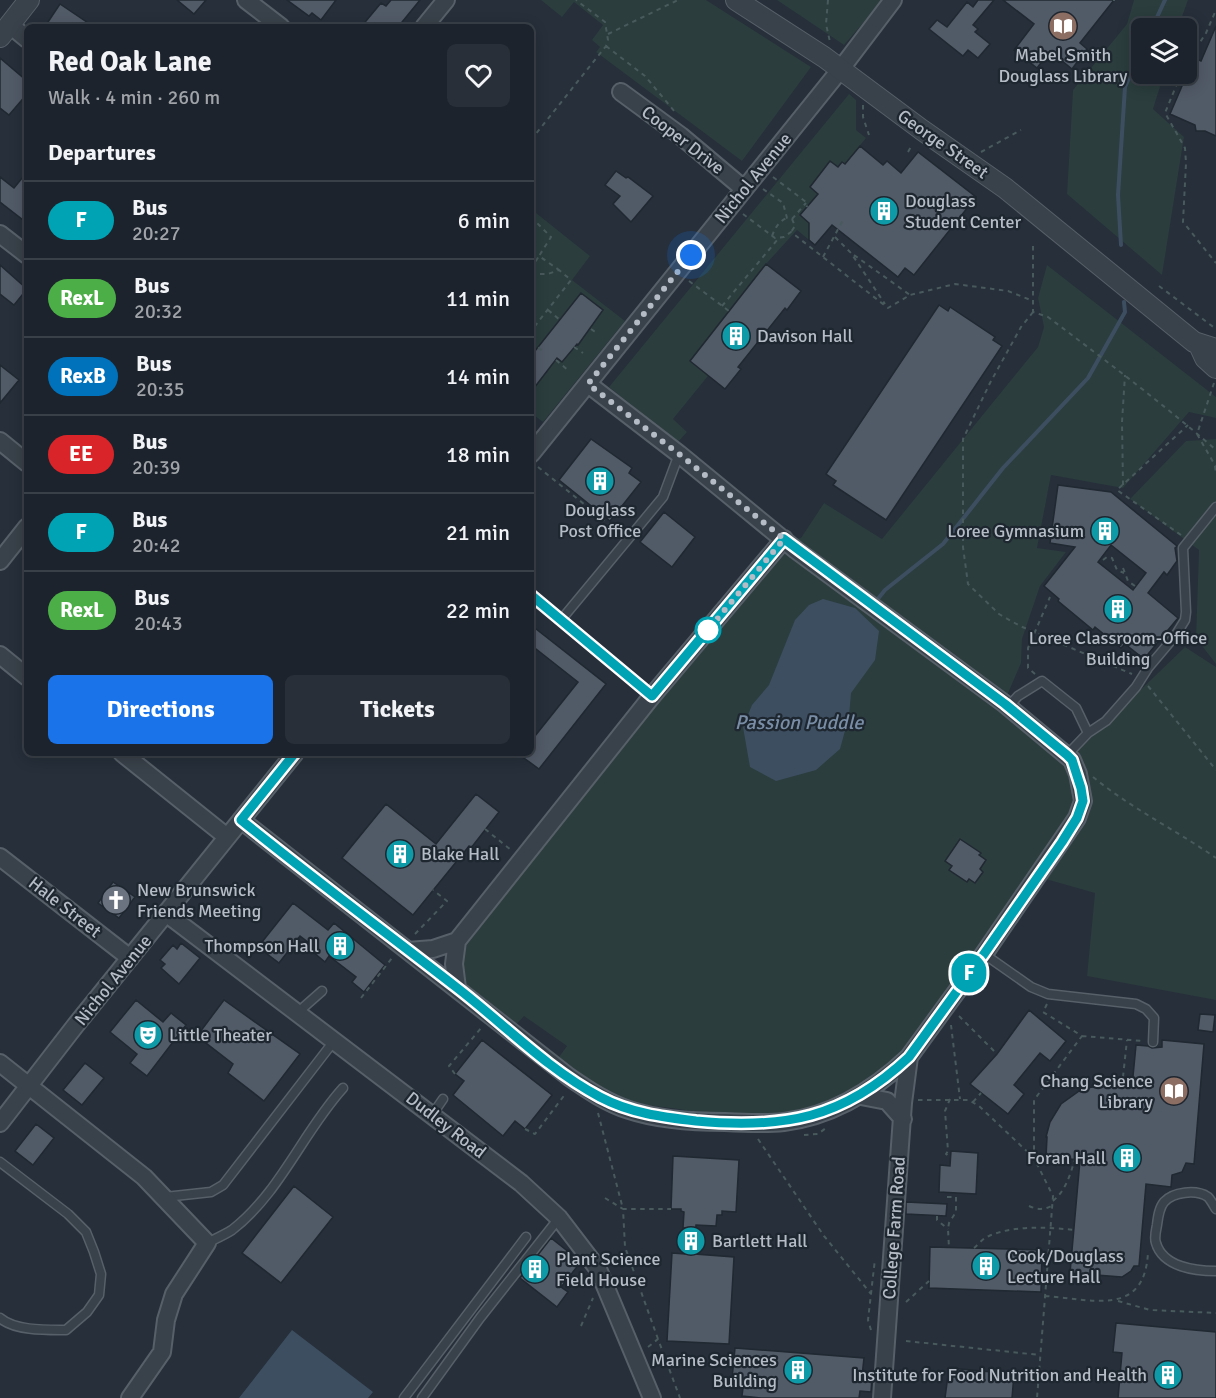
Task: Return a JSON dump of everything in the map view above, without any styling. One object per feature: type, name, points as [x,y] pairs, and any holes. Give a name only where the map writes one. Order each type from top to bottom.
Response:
[{"type":"street","points":[[24,38],[3,27],[29,0]]},
{"type":"street","points":[[246,0],[277,24]]},
{"type":"street","points":[[426,24],[446,0]]},
{"type":"street","name":"George Street","points":[[736,0],[840,70],[1005,188],[1207,347],[1205,358],[1216,368]]},
{"type":"street","name":"Nichol Avenue","points":[[534,451],[840,70],[893,0]]},
{"type":"street","name":"Cooper Drive","points":[[621,92],[681,136],[752,179]]},
{"type":"street","points":[[0,234],[24,253]]},
{"type":"street","points":[[241,820],[569,1077],[600,1097],[629,1110],[658,1117],[710,1122],[784,1122],[811,1116],[861,1096],[909,1057],[984,954],[1077,818],[1083,801],[1078,774],[1070,758],[1008,707],[784,539],[588,384]]},
{"type":"street","points":[[0,441],[24,461]]},
{"type":"street","points":[[0,561],[24,531]]},
{"type":"street","points":[[457,988],[454,964],[457,941],[652,696],[784,539]]},
{"type":"street","points":[[0,655],[24,674]]},
{"type":"street","points":[[126,756],[227,837]]},
{"type":"street","name":"Nichol Avenue","points":[[0,1123],[293,756]]},
{"type":"street","name":"Hale Street","points":[[0,857],[130,958]]},
{"type":"street","name":"Dudley Road","points":[[167,914],[521,1183],[559,1218],[598,1269],[652,1398]]},
{"type":"street","points":[[405,949],[434,948],[457,941]]},
{"type":"street","name":"College Farm Road","points":[[882,1398],[909,1057]]},
{"type":"street","points":[[0,1063],[144,1177],[207,1243],[174,1294],[166,1320],[162,1352],[130,1398]]},
{"type":"street","points":[[861,1096],[887,1101],[903,1119]]},
{"type":"lane","points":[[561,620],[663,497],[679,454]]},
{"type":"lane","points":[[1070,758],[1088,733],[1106,721],[1136,687],[1185,620],[1184,548],[1216,507]]},
{"type":"lane","points":[[534,598],[652,696]]},
{"type":"lane","points":[[1008,707],[1018,696],[1042,681],[1076,708],[1088,733]]},
{"type":"lane","points":[[984,954],[1031,987],[1048,994],[1136,1004],[1154,1018],[1153,1042]]},
{"type":"lane","points":[[297,1013],[322,991]]},
{"type":"lane","points":[[165,1197],[211,1192],[224,1185],[334,1041]]},
{"type":"lane","points":[[207,1243],[231,1230],[266,1196],[292,1162],[312,1128],[343,1088]]},
{"type":"lane","points":[[432,1114],[443,1099]]},
{"type":"lane","points":[[0,1162],[68,1214],[86,1232],[100,1274],[99,1295],[87,1312],[66,1330],[34,1330],[4,1322],[0,1318]]},
{"type":"lane","points":[[1216,1209],[1207,1197],[1190,1192],[1172,1196],[1163,1203],[1158,1215],[1155,1242],[1160,1251],[1172,1262],[1199,1271],[1216,1271]]},
{"type":"lane","points":[[422,1398],[480,1318],[559,1218]]},
{"type":"lane","points":[[405,1398],[526,1237]]},
{"type":"path","points":[[534,136],[606,46],[608,34],[605,22],[576,0]]},
{"type":"path","points":[[608,34],[678,0]]},
{"type":"path","points":[[828,0],[826,24],[830,43]]},
{"type":"path","points":[[1197,47],[1216,10]]},
{"type":"path","points":[[606,46],[645,76],[659,91],[676,113],[681,136]]},
{"type":"path","points":[[1178,84],[1165,113],[1185,148],[1183,222],[1216,263]]},
{"type":"path","points":[[863,100],[863,117],[869,135]]},
{"type":"path","points":[[966,160],[1021,130]]},
{"type":"path","points":[[752,179],[806,202]]},
{"type":"path","points":[[752,179],[783,203],[787,218]]},
{"type":"path","points":[[806,202],[807,207]]},
{"type":"path","points":[[792,219],[806,202]]},
{"type":"path","points":[[731,205],[772,236],[779,238]]},
{"type":"path","points":[[772,236],[782,220],[792,219]]},
{"type":"path","points":[[722,306],[779,238],[791,232],[795,226],[792,219]]},
{"type":"path","points":[[534,220],[551,237],[534,264]]},
{"type":"path","points":[[823,257],[843,220]]},
{"type":"path","points":[[791,232],[888,308]]},
{"type":"path","points":[[835,237],[851,253],[910,294]]},
{"type":"path","points":[[1033,246],[1033,312],[1021,327],[990,382],[963,439],[965,566],[968,584],[999,614],[1034,632],[1142,678],[1216,770]]},
{"type":"path","points":[[851,253],[888,308]]},
{"type":"path","points":[[534,327],[571,280],[539,256]]},
{"type":"path","points":[[534,274],[548,274],[559,270]]},
{"type":"path","points":[[678,272],[729,311]]},
{"type":"path","points":[[888,308],[910,294],[955,284],[1008,291],[1033,301]]},
{"type":"path","points":[[1159,286],[1216,329]]},
{"type":"path","points":[[548,310],[560,320]]},
{"type":"path","points":[[1033,312],[1048,317],[1108,362],[1189,425],[1216,450]]},
{"type":"path","points":[[591,329],[598,334]]},
{"type":"path","points":[[534,344],[545,353]]},
{"type":"path","points":[[574,347],[583,353]]},
{"type":"path","points":[[556,360],[570,371]]},
{"type":"path","points":[[1123,485],[1122,422],[1125,375]]},
{"type":"path","points":[[1216,378],[1197,434],[1216,467],[1216,475]]},
{"type":"path","points":[[1188,541],[1117,490],[1189,425]]},
{"type":"path","points":[[534,458],[628,539]]},
{"type":"path","points":[[1103,560],[1112,558],[1117,570],[1124,573]]},
{"type":"path","points":[[1123,568],[1128,581],[1135,586]]},
{"type":"path","points":[[1042,681],[1028,668],[1028,648],[1050,597]]},
{"type":"path","points":[[1070,758],[1117,797],[1216,858]]},
{"type":"path","points":[[485,829],[523,860]]},
{"type":"path","points":[[361,998],[447,901],[433,890]]},
{"type":"path","points":[[1048,994],[1047,1007],[1043,1012],[1082,1036],[1153,1042]]},
{"type":"path","points":[[953,1011],[998,1054]]},
{"type":"path","points":[[950,1015],[960,1099]]},
{"type":"path","points":[[455,1074],[449,1066],[484,1024]]},
{"type":"path","points":[[1037,1398],[1053,1203],[1034,1158],[1034,1100],[1082,1036]]},
{"type":"path","points":[[1122,1086],[1127,1040]]},
{"type":"path","points":[[525,1129],[535,1134],[568,1090]]},
{"type":"path","points":[[973,1102],[981,1093]]},
{"type":"path","points":[[950,1099],[945,1111],[948,1150],[946,1154],[950,1157]]},
{"type":"path","points":[[912,1100],[960,1099],[973,1102],[1034,1158],[1074,1164]]},
{"type":"path","points":[[596,1107],[623,1209],[625,1247],[680,1398]]},
{"type":"path","points":[[799,1135],[818,1134],[826,1128]]},
{"type":"path","points":[[758,1139],[768,1138]]},
{"type":"path","points":[[761,1145],[824,1236],[871,1294],[875,1259]]},
{"type":"path","points":[[1029,1206],[1042,1209],[1053,1203],[1070,1177],[1075,1159]]},
{"type":"path","points":[[947,1197],[956,1197],[956,1212],[948,1229],[949,1248]]},
{"type":"path","points":[[605,1198],[623,1209],[670,1209]]},
{"type":"path","points":[[937,1216],[937,1220],[948,1229]]},
{"type":"path","points":[[974,1248],[987,1237],[1002,1232],[1050,1227],[1074,1230]]},
{"type":"path","points":[[1116,1301],[1129,1296],[1143,1281],[1148,1247]]},
{"type":"path","points":[[906,1302],[929,1281]]},
{"type":"path","points":[[581,1326],[594,1295]]},
{"type":"path","points":[[1045,1296],[1116,1301],[1150,1310],[1216,1312]]},
{"type":"path","points":[[635,1357],[658,1339]]},
{"type":"path","points":[[906,1341],[1040,1355]]},
{"type":"shaded area","points":[[541,0],[706,0],[811,67],[742,161],[596,52],[600,47],[592,40],[603,25],[574,2],[562,17]]},
{"type":"shaded area","points":[[777,0],[883,0],[844,45]]},
{"type":"shaded area","points":[[1134,0],[1188,0],[1182,18],[1131,18],[1131,84],[1161,84],[1153,109],[1184,137],[1162,275],[1067,194],[1073,90],[1127,24]]},
{"type":"shaded area","points":[[849,94],[856,100],[856,130],[866,138],[845,164],[838,167],[830,161],[810,187],[818,194],[801,215],[809,223],[809,240],[797,230],[766,264],[690,361],[708,376],[673,419],[687,432],[678,442],[609,387]]},
{"type":"shaded area","points":[[534,211],[590,256],[572,280],[625,321],[543,422],[534,415]]},
{"type":"shaded area","points":[[1047,265],[1216,397],[1216,418],[1189,412],[1123,488],[1051,475],[1037,548],[1066,552],[1040,586],[1022,639],[1021,663],[1006,698],[1070,758],[1185,647],[1216,667],[1216,1000],[1087,976],[1095,893],[1042,878],[885,1083],[797,1125],[625,1102],[556,1061],[567,1046],[524,1016],[513,1028],[457,988],[457,941],[787,540],[801,538],[824,503],[882,539],[1038,347],[1044,327],[1038,298]]},
{"type":"shaded area","points":[[1216,439],[1216,664],[1196,638],[1199,550],[1130,499],[1186,441]]},
{"type":"water","name":"Passion Puddle","points":[[823,599],[855,608],[879,631],[875,660],[851,693],[849,716],[840,749],[816,770],[776,781],[750,767],[743,727],[752,705],[769,685],[795,620],[809,605]]},
{"type":"water","points":[[292,1330],[373,1392],[368,1398],[239,1398]]},
{"type":"building","points":[[177,0],[206,0],[194,14]]},
{"type":"building","points":[[287,0],[336,0],[321,20],[312,13],[309,16]]},
{"type":"building","points":[[391,0],[420,0],[400,24],[364,24],[381,3],[386,6]]},
{"type":"building","points":[[978,0],[994,0],[973,25],[978,29],[975,32],[990,44],[978,58],[968,50],[963,56],[929,29],[937,20],[947,27],[967,2],[973,7]]},
{"type":"building","name":"Mabel Smith Douglass Library","points":[[1003,0],[1114,0],[1080,43],[1087,49],[1072,69],[1050,51],[1037,68],[1014,50],[1034,24]]},
{"type":"building","points":[[60,4],[90,24],[51,24],[48,22]]},
{"type":"building","points":[[1216,26],[1216,136],[1205,131],[1196,131],[1195,125],[1170,114],[1183,84],[1197,84],[1197,59],[1201,61]]},
{"type":"building","points":[[0,58],[24,78],[24,98],[9,115],[0,108]]},
{"type":"building","name":"Douglass Student Center","points":[[860,146],[883,165],[887,161],[901,173],[918,152],[976,197],[914,275],[905,268],[898,277],[832,225],[815,245],[809,240],[809,223],[800,215],[818,194],[810,187],[830,161],[838,167],[842,162],[845,164]]},
{"type":"building","points":[[616,171],[653,196],[631,222],[613,204],[620,196],[605,185]]},
{"type":"building","points":[[24,176],[24,221],[0,202],[0,177],[14,188]]},
{"type":"building","name":"Davison Hall","points":[[766,264],[801,291],[738,367],[741,369],[725,389],[690,361]]},
{"type":"building","points":[[0,265],[24,286],[24,293],[14,305],[0,294]]},
{"type":"building","points":[[581,293],[603,310],[578,345],[562,362],[557,358],[534,388],[534,352]]},
{"type":"building","points":[[939,305],[948,311],[950,307],[995,337],[993,340],[1002,346],[886,520],[833,485],[836,481],[826,474]]},
{"type":"building","points":[[0,365],[19,380],[0,403]]},
{"type":"building","name":"Douglass Post Office","points":[[591,439],[632,468],[629,473],[641,482],[610,521],[559,480]]},
{"type":"building","points":[[1058,485],[1111,492],[1177,546],[1175,548],[1177,561],[1167,575],[1164,572],[1148,593],[1178,618],[1144,659],[1125,644],[1121,648],[1095,627],[1093,630],[1058,601],[1059,599],[1044,586],[1075,547],[1050,543]],"holes":[[[1111,545],[1146,573],[1133,590],[1098,562]]]},
{"type":"building","points":[[664,512],[695,537],[672,567],[640,542]]},
{"type":"building","points":[[534,627],[606,684],[539,769],[521,756],[534,756],[534,737],[578,682],[534,647]]},
{"type":"building","name":"Blake Hall","points":[[476,794],[499,812],[413,915],[342,858],[386,804],[436,844]]},
{"type":"building","points":[[960,839],[981,853],[979,855],[986,860],[980,869],[983,872],[975,883],[969,879],[967,882],[949,870],[952,866],[945,861]]},
{"type":"building","name":"New Brunswick Friends Meeting","points":[[113,882],[135,897],[119,918],[98,903]]},
{"type":"building","name":"Thompson Hall","points":[[293,903],[328,930],[334,923],[385,965],[364,992],[352,982],[356,977],[329,956],[325,962],[313,952],[317,949],[300,936],[279,963],[258,947]]},
{"type":"building","points":[[181,943],[200,958],[179,984],[161,968],[165,964],[160,960],[173,945],[177,949]]},
{"type":"building","name":"Little Theater","points":[[136,1000],[163,1022],[171,1013],[186,1025],[147,1076],[130,1063],[137,1054],[110,1032]]},
{"type":"building","points":[[224,1000],[300,1054],[264,1101],[228,1073],[233,1064],[197,1036]]},
{"type":"building","points":[[1029,1010],[1066,1041],[1050,1061],[1040,1053],[1014,1085],[1024,1094],[1008,1114],[970,1084],[997,1054]]},
{"type":"building","points":[[1200,1014],[1215,1015],[1213,1032],[1198,1030]]},
{"type":"building","points":[[482,1040],[552,1095],[525,1129],[515,1121],[503,1136],[453,1095],[464,1081],[455,1074]]},
{"type":"building","name":"Foran Hall","points":[[1162,1040],[1204,1044],[1194,1164],[1186,1163],[1182,1172],[1172,1175],[1171,1187],[1146,1184],[1139,1266],[1134,1266],[1122,1277],[1070,1273],[1080,1160],[1046,1157],[1046,1137],[1050,1122],[1061,1104],[1082,1089],[1103,1085],[1132,1087],[1136,1045],[1162,1047]]},
{"type":"building","points":[[85,1063],[104,1078],[82,1105],[63,1090]]},
{"type":"building","points":[[36,1124],[54,1138],[33,1165],[15,1151]]},
{"type":"building","points":[[951,1151],[978,1153],[976,1194],[939,1192],[940,1165],[950,1166]]},
{"type":"building","name":"Bartlett Hall","points":[[673,1156],[739,1160],[736,1212],[722,1211],[722,1215],[717,1215],[716,1226],[696,1225],[695,1254],[734,1257],[729,1344],[667,1341],[672,1253],[685,1254],[686,1228],[683,1228],[684,1212],[681,1209],[671,1209]]},
{"type":"building","points":[[294,1186],[333,1217],[281,1283],[242,1253]]},
{"type":"building","points":[[906,1202],[947,1204],[946,1216],[906,1214]]},
{"type":"building","name":"Plant Science Field House","points":[[551,1238],[580,1263],[561,1287],[568,1292],[557,1307],[520,1278]]},
{"type":"building","name":"Cook/Douglass Lecture Hall","points":[[930,1247],[1042,1250],[1041,1292],[929,1288]]},
{"type":"building","name":"Institute for Food Nutrition and Health","points":[[1116,1323],[1216,1332],[1216,1398],[1118,1398],[1122,1353],[1113,1352]]},
{"type":"building","name":"Marine Sciences Building","points":[[735,1348],[864,1358],[862,1376],[872,1377],[871,1392],[860,1391],[859,1398],[742,1396],[744,1380],[732,1379]]},
{"type":"building","points":[[949,1368],[1014,1374],[1012,1398],[945,1398]]},
{"type":"waterway","points":[[1157,18],[1165,0]]},
{"type":"waterway","points":[[1121,245],[1118,195],[1125,87],[1131,74]]},
{"type":"waterway","points":[[877,600],[885,590],[943,544],[1003,468],[1088,378],[1125,312],[1124,302]]},
{"type":"bus line","name":"F","points":[[293,756],[241,820],[538,1054],[600,1097],[629,1110],[658,1117],[710,1122],[756,1123],[784,1122],[811,1116],[861,1096],[909,1057],[1062,842],[1077,818],[1083,801],[1078,774],[1072,760],[1005,704],[784,539],[652,696],[534,598]]},
{"type":"place","name":"Mabel Smith Douglass Library","points":[[1063,26]]},
{"type":"place","name":"Douglass Student Center","points":[[884,211]]},
{"type":"place","name":"Davison Hall","points":[[736,336]]},
{"type":"place","name":"Douglass Post Office","points":[[600,481]]},
{"type":"place","name":"Loree Gymnasium","points":[[1105,531]]},
{"type":"place","name":"Loree Classroom-Office Building","points":[[1118,609]]},
{"type":"place","name":"Blake Hall","points":[[400,854]]},
{"type":"place","name":"New Brunswick Friends Meeting","points":[[116,900]]},
{"type":"place","name":"Thompson Hall","points":[[340,946]]},
{"type":"place","name":"Little Theater","points":[[148,1035]]},
{"type":"place","name":"Chang Science Library","points":[[1174,1091]]},
{"type":"place","name":"Foran Hall","points":[[1127,1158]]},
{"type":"place","name":"Bartlett Hall","points":[[691,1241]]},
{"type":"place","name":"Cook/Douglass Lecture Hall","points":[[986,1266]]},
{"type":"place","name":"Plant Science Field House","points":[[535,1269]]},
{"type":"place","name":"Marine Sciences Building","points":[[798,1370]]},
{"type":"place","name":"Institute for Food Nutrition and Health","points":[[1168,1375]]},
{"type":"route","points":[[691,255],[588,384],[784,539],[708,630]]}]
